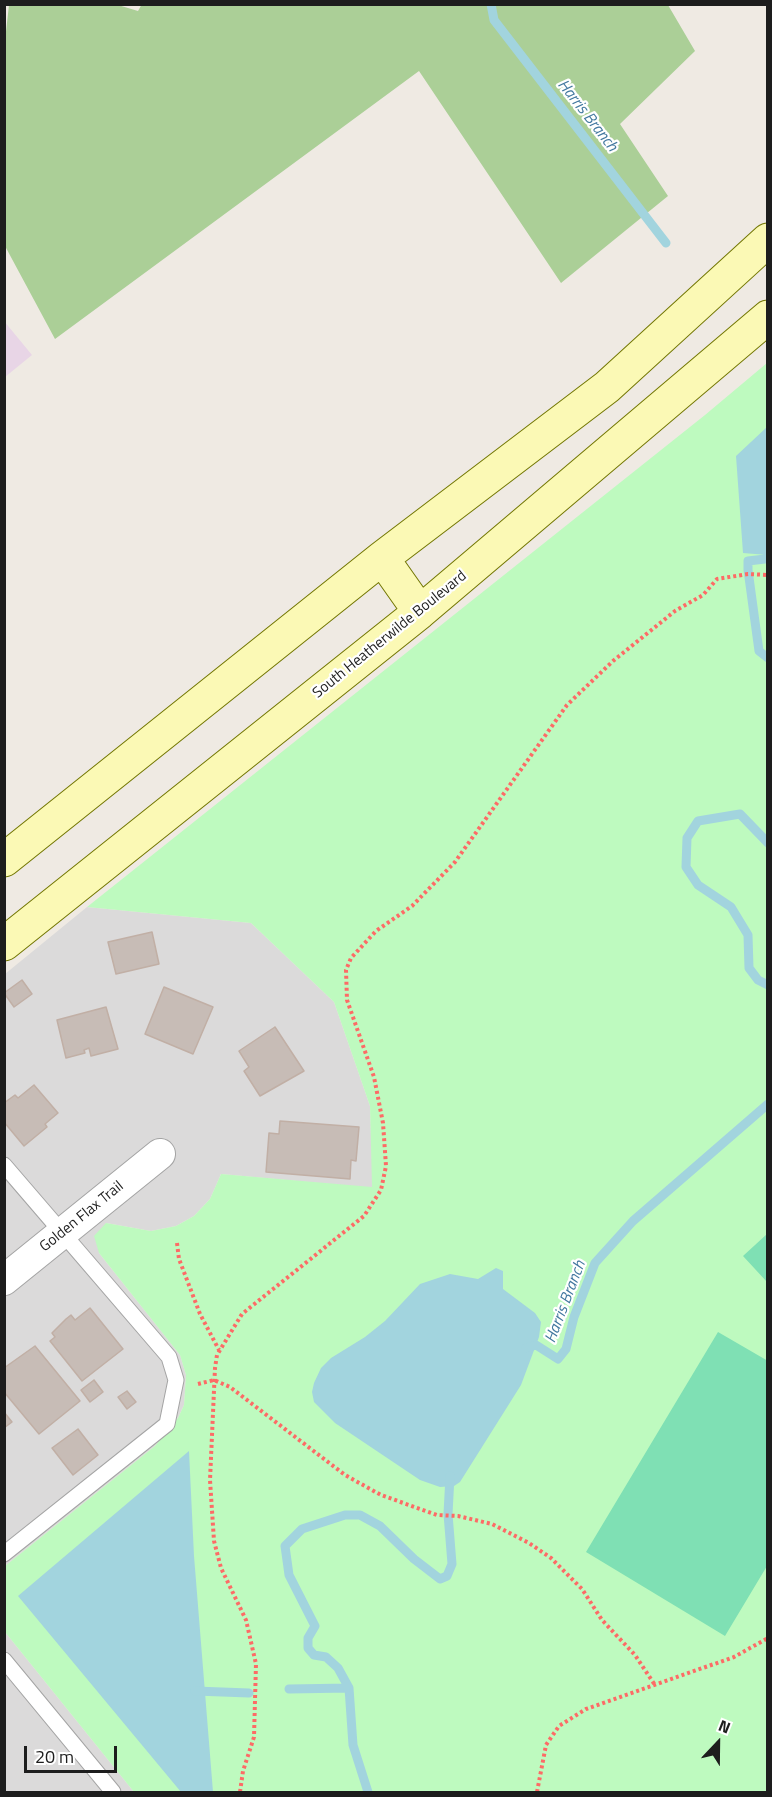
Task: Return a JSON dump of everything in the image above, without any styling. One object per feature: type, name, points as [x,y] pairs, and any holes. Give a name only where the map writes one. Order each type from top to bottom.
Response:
[{"type":"main road","points":[[4,860],[382,558],[607,387],[768,240]]},
{"type":"main road","name":"South Heatherwilde Boulevard","points":[[4,944],[420,612],[768,317]]},
{"type":"main road","points":[[382,558],[420,612]]},
{"type":"street","name":"Golden Flax Trail","points":[[4,1280],[160,1154]]},
{"type":"lane","points":[[4,1165],[168,1357],[177,1380],[167,1424],[4,1554]]},
{"type":"lane","points":[[4,1660],[113,1792]]},
{"type":"path","points":[[240,1792],[243,1771],[254,1737],[256,1664],[246,1620],[221,1568],[214,1542],[210,1480],[214,1380],[220,1351],[242,1314],[364,1216],[381,1190],[386,1166],[383,1123],[374,1077],[347,1000],[346,970],[351,958],[376,930],[412,906],[455,862],[567,705],[613,662],[675,611],[703,595],[717,579],[748,574],[768,575]]},
{"type":"path","points":[[177,1243],[179,1259],[200,1314],[220,1351]]},
{"type":"path","points":[[194,1384],[214,1380],[240,1393],[345,1475],[381,1495],[437,1515],[458,1516],[485,1522],[512,1533],[551,1558],[582,1589],[602,1620],[635,1655],[655,1684]]},
{"type":"path","points":[[537,1792],[546,1745],[559,1726],[586,1709],[734,1657],[768,1638]]},
{"type":"shaded area","points":[[4,321],[32,355],[5,377],[4,377]]},
{"type":"shaded area","points":[[87,907],[251,923],[334,1002],[370,1106],[373,1188],[221,1174],[210,1199],[194,1216],[176,1226],[151,1231],[106,1223],[99,1253],[180,1355],[186,1375],[184,1405],[178,1418],[155,1446],[5,1566],[5,974]]},
{"type":"shaded area","points":[[5,1632],[134,1792],[5,1792]]},
{"type":"green space","points":[[142,4],[668,5],[695,51],[620,124],[668,196],[561,283],[419,71],[55,339],[5,246],[4,49],[9,5],[118,5],[138,11]]},
{"type":"green space","points":[[767,363],[767,1792],[134,1792],[5,1632],[5,1566],[155,1446],[178,1418],[184,1405],[186,1375],[180,1355],[99,1253],[94,1236],[106,1223],[151,1231],[176,1226],[194,1216],[210,1199],[221,1174],[372,1187],[370,1106],[334,1002],[251,923],[87,907],[705,415]]},
{"type":"green space","points":[[767,1234],[767,1282],[743,1256]]},
{"type":"green space","points":[[718,1332],[768,1361],[767,1566],[725,1636],[586,1552]]},
{"type":"water","points":[[767,427],[767,555],[743,553],[736,456]]},
{"type":"water","points":[[496,1268],[503,1271],[503,1289],[535,1313],[541,1322],[539,1337],[521,1385],[460,1482],[454,1486],[440,1487],[420,1480],[335,1423],[314,1402],[312,1392],[314,1383],[321,1368],[331,1358],[365,1337],[385,1321],[420,1284],[450,1274],[478,1279]]},
{"type":"water","points":[[189,1451],[194,1556],[213,1792],[181,1792],[18,1596]]},
{"type":"building","points":[[152,932],[159,964],[116,974],[108,942]]},
{"type":"building","points":[[22,980],[32,994],[14,1007],[4,993]]},
{"type":"building","points":[[164,987],[213,1007],[193,1054],[145,1034]]},
{"type":"building","points":[[106,1007],[118,1049],[91,1056],[89,1048],[84,1050],[85,1053],[66,1058],[57,1020]]},
{"type":"building","points":[[275,1027],[304,1071],[260,1096],[244,1071],[249,1067],[239,1051]]},
{"type":"building","points":[[34,1085],[58,1113],[45,1124],[47,1127],[24,1146],[4,1122],[4,1103],[15,1095],[18,1098]]},
{"type":"building","points":[[280,1121],[359,1127],[356,1161],[351,1160],[350,1179],[266,1172],[269,1133],[279,1134]]},
{"type":"building","points":[[90,1308],[123,1349],[82,1381],[50,1341],[55,1337],[52,1333],[66,1319],[71,1315],[75,1320]]},
{"type":"building","points":[[35,1346],[80,1401],[39,1434],[4,1392],[4,1368]]},
{"type":"building","points":[[94,1380],[103,1392],[90,1402],[81,1390]]},
{"type":"building","points":[[127,1391],[136,1402],[127,1409],[118,1397]]},
{"type":"building","points":[[4,1412],[12,1422],[4,1428]]},
{"type":"building","points":[[78,1429],[98,1455],[73,1475],[52,1448]]},
{"type":"waterway","name":"Harris Branch","points":[[491,4],[494,20],[666,243]]},
{"type":"waterway","name":"Harris Branch","points":[[768,556],[765,559],[748,561],[759,651],[768,658]]},
{"type":"waterway","name":"Harris Branch","points":[[768,843],[740,814],[698,821],[687,838],[686,867],[698,885],[731,907],[748,935],[749,968],[758,980],[768,985]]},
{"type":"waterway","name":"Harris Branch","points":[[526,1348],[536,1345],[558,1359],[566,1349],[574,1317],[595,1263],[633,1221],[768,1104]]},
{"type":"waterway","name":"Harris Branch","points":[[368,1792],[353,1745],[349,1688],[338,1668],[326,1657],[314,1655],[308,1648],[308,1638],[315,1626],[289,1575],[285,1546],[302,1529],[345,1515],[360,1515],[380,1526],[414,1559],[440,1579],[447,1576],[452,1564],[448,1514],[450,1476]]},
{"type":"waterway","points":[[289,1689],[349,1688]]},
{"type":"waterway","points":[[195,1691],[249,1693]]}]
